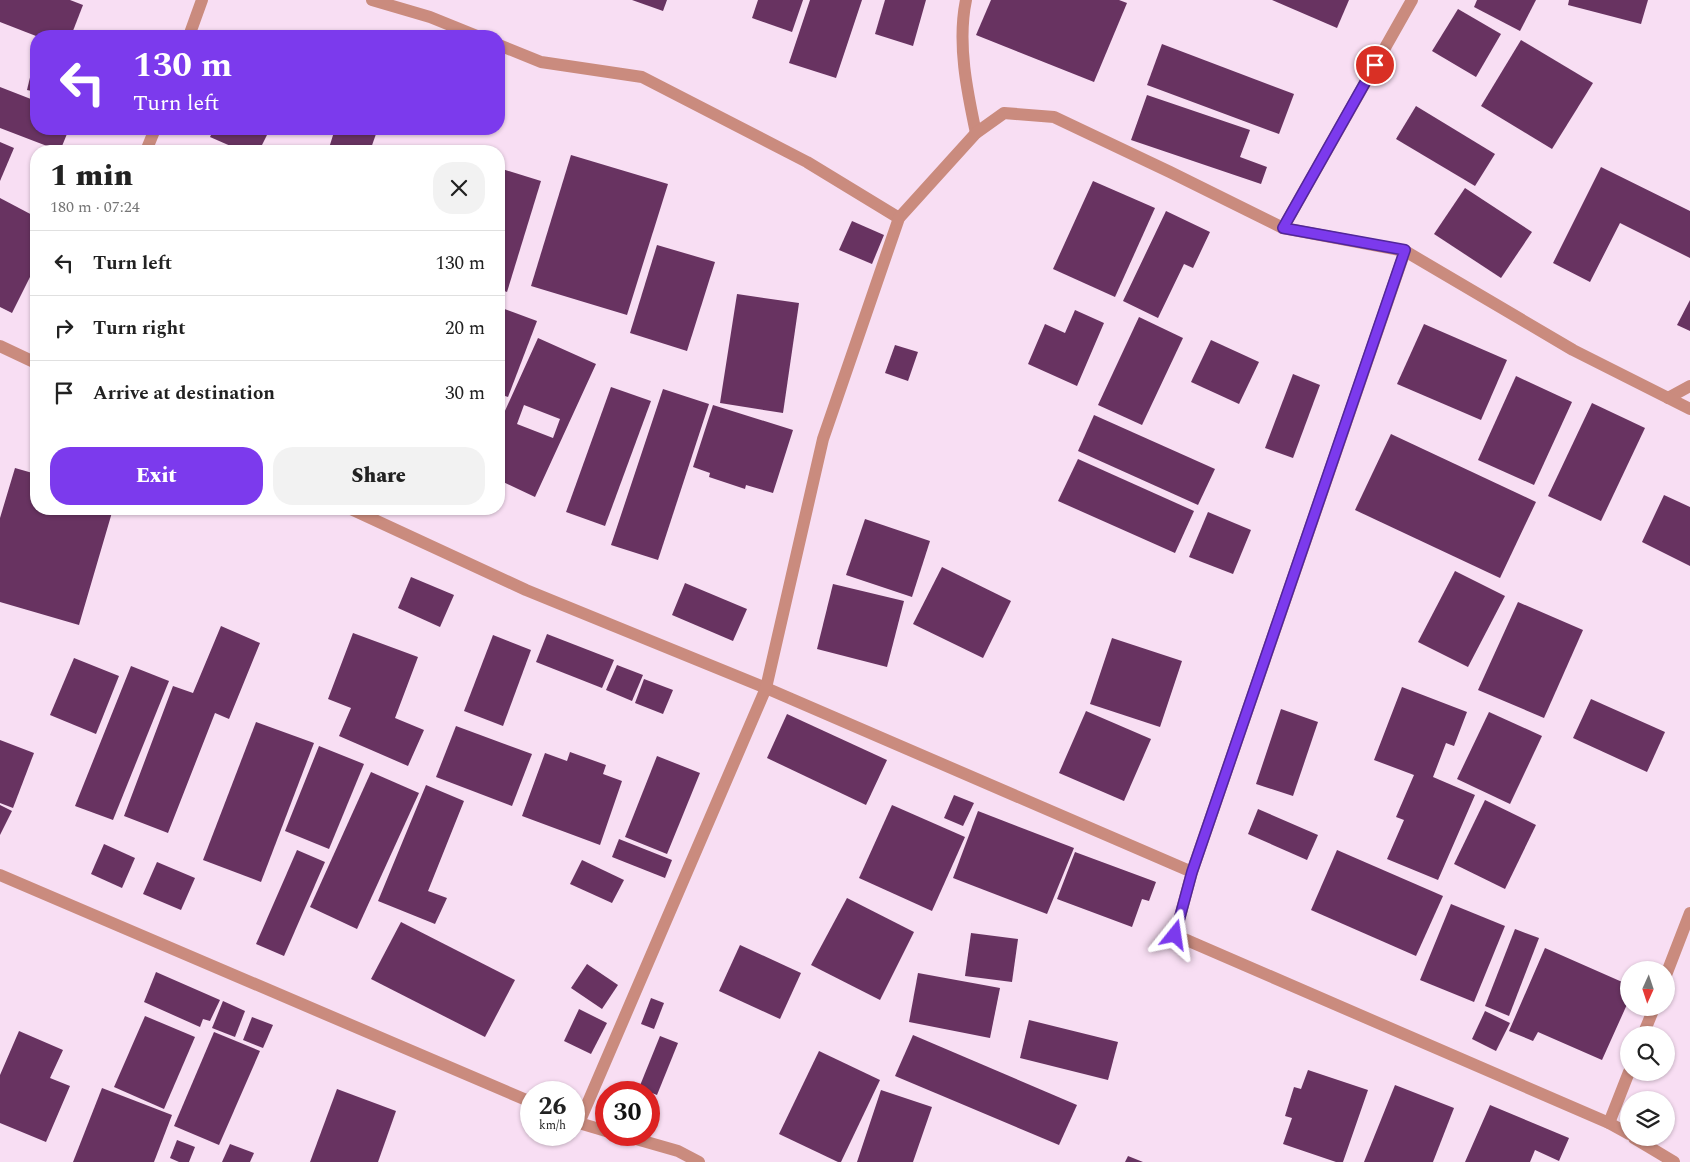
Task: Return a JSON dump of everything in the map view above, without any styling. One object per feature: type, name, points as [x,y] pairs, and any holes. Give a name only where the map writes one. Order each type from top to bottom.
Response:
[{"type":"street","points":[[191,30],[202,0]]},
{"type":"street","points":[[372,0],[430,17],[462,30]]},
{"type":"street","points":[[966,0],[962,17],[966,84],[976,133]]},
{"type":"street","points":[[1283,228],[1412,0]]},
{"type":"street","points":[[505,47],[541,62],[642,77],[807,162],[899,218]]},
{"type":"street","points":[[585,1101],[766,688],[822,439],[899,218],[976,133],[1004,113],[1054,117],[1283,228],[1405,250],[1573,350],[1690,409]]},
{"type":"street","points":[[1405,250],[1192,872],[1175,935],[1620,1129]]},
{"type":"street","points":[[0,346],[30,360]]},
{"type":"street","points":[[1668,398],[1690,386]]},
{"type":"street","points":[[364,515],[526,590],[766,688],[1192,872]]},
{"type":"street","points":[[0,876],[520,1097]]},
{"type":"street","points":[[1671,961],[1690,913]]},
{"type":"street","points":[[1610,1123],[1626,1081]]},
{"type":"street","points":[[660,1146],[678,1151],[700,1162]]},
{"type":"street","points":[[1647,1146],[1674,1162]]},
{"type":"building","points":[[0,0],[70,0],[83,5],[73,30],[30,30],[30,34],[0,22]]},
{"type":"building","points":[[632,0],[667,0],[663,11]]},
{"type":"building","points":[[758,0],[803,0],[792,32],[752,18]]},
{"type":"building","points":[[810,0],[862,0],[836,78],[789,63]]},
{"type":"building","points":[[885,0],[926,0],[913,46],[875,34]]},
{"type":"building","points":[[991,0],[1119,0],[1127,3],[1094,82],[976,35]]},
{"type":"building","points":[[1272,0],[1349,0],[1337,28]]},
{"type":"building","points":[[1477,0],[1536,0],[1520,31],[1474,7]]},
{"type":"building","points":[[1569,0],[1648,0],[1641,24],[1568,5]]},
{"type":"building","points":[[1458,9],[1501,34],[1476,77],[1432,51]]},
{"type":"building","points":[[1521,40],[1593,83],[1552,149],[1481,106]]},
{"type":"building","points":[[1162,44],[1294,94],[1279,134],[1147,85]]},
{"type":"building","points":[[30,77],[30,91],[27,90]]},
{"type":"building","points":[[0,87],[30,99],[30,135],[67,135],[62,145],[44,145],[0,128]]},
{"type":"building","points":[[1147,95],[1250,130],[1240,157],[1267,167],[1261,184],[1131,140]]},
{"type":"building","points":[[1416,106],[1495,154],[1475,186],[1396,139]]},
{"type":"building","points":[[211,135],[267,135],[262,145],[228,145],[210,137]]},
{"type":"building","points":[[333,135],[376,135],[372,145],[330,145]]},
{"type":"building","points":[[0,142],[14,148],[0,181]]},
{"type":"building","points":[[571,155],[668,184],[627,315],[531,286]]},
{"type":"building","points":[[1601,167],[1690,211],[1690,258],[1620,223],[1590,282],[1553,263]]},
{"type":"building","points":[[505,170],[541,181],[507,292],[505,291]]},
{"type":"building","points":[[1093,181],[1155,208],[1115,297],[1053,269]]},
{"type":"building","points":[[1465,188],[1532,232],[1501,278],[1434,234]]},
{"type":"building","points":[[0,198],[30,214],[30,277],[12,313],[0,307]]},
{"type":"building","points":[[1166,211],[1210,232],[1193,268],[1184,264],[1158,318],[1123,301]]},
{"type":"building","points":[[852,221],[884,235],[872,264],[839,250]]},
{"type":"building","points":[[657,245],[715,262],[687,351],[630,333]]},
{"type":"building","points":[[737,294],[799,303],[783,413],[720,403]]},
{"type":"building","points":[[1690,300],[1690,331],[1677,325]]},
{"type":"building","points":[[505,309],[537,321],[508,397],[505,396]]},
{"type":"building","points":[[1075,310],[1104,323],[1077,386],[1028,364],[1045,324],[1065,333]]},
{"type":"building","points":[[1139,317],[1183,338],[1142,425],[1098,405]]},
{"type":"building","points":[[1424,324],[1507,360],[1481,420],[1397,384]]},
{"type":"building","points":[[538,338],[596,364],[535,497],[505,483],[505,411]],"holes":[[[524,405],[560,419],[553,438],[517,424]]]},
{"type":"building","points":[[1211,340],[1259,362],[1239,404],[1191,382]]},
{"type":"building","points":[[895,345],[918,352],[908,381],[885,373]]},
{"type":"building","points":[[1293,374],[1320,385],[1293,458],[1265,448]]},
{"type":"building","points":[[1516,376],[1572,402],[1534,485],[1478,460]]},
{"type":"building","points":[[611,387],[651,401],[605,526],[566,512]]},
{"type":"building","points":[[663,389],[709,404],[658,560],[611,545]]},
{"type":"building","points":[[1592,403],[1645,428],[1601,521],[1548,496]]},
{"type":"building","points":[[713,405],[793,430],[773,493],[746,485],[745,489],[709,477],[710,473],[693,467]]},
{"type":"building","points":[[1094,415],[1215,469],[1198,505],[1078,451]]},
{"type":"building","points":[[1391,434],[1536,502],[1500,578],[1355,510]]},
{"type":"building","points":[[1078,459],[1194,511],[1175,553],[1058,501]]},
{"type":"building","points":[[15,468],[30,472],[30,515],[111,515],[79,625],[0,602],[0,518]]},
{"type":"building","points":[[1664,495],[1690,507],[1690,566],[1642,542]]},
{"type":"building","points":[[1208,512],[1251,530],[1233,574],[1189,557]]},
{"type":"building","points":[[865,519],[930,541],[912,597],[846,575]]},
{"type":"building","points":[[942,567],[1011,601],[983,658],[913,624]]},
{"type":"building","points":[[1455,571],[1505,596],[1468,667],[1418,642]]},
{"type":"building","points":[[411,577],[454,595],[440,627],[398,608]]},
{"type":"building","points":[[685,583],[747,609],[733,641],[672,615]]},
{"type":"building","points":[[833,584],[904,601],[887,667],[817,649]]},
{"type":"building","points":[[1518,602],[1583,630],[1544,718],[1478,690]]},
{"type":"building","points":[[221,626],[260,643],[229,719],[215,713],[168,833],[124,816],[173,686],[193,693]]},
{"type":"building","points":[[353,633],[418,657],[395,718],[424,730],[408,766],[339,736],[351,708],[328,699]]},
{"type":"building","points":[[547,634],[614,660],[602,688],[536,662]]},
{"type":"building","points":[[493,635],[531,650],[503,726],[464,711]]},
{"type":"building","points":[[1112,638],[1182,661],[1160,727],[1090,704]]},
{"type":"building","points":[[74,658],[119,676],[96,734],[50,715]]},
{"type":"building","points":[[617,665],[643,675],[632,701],[606,690]]},
{"type":"building","points":[[131,666],[169,681],[113,820],[75,806]]},
{"type":"building","points":[[644,679],[673,690],[663,714],[635,703]]},
{"type":"building","points":[[1402,687],[1467,712],[1454,746],[1446,743],[1433,777],[1475,795],[1438,880],[1387,859],[1404,820],[1396,817],[1414,775],[1374,760]]},
{"type":"building","points":[[1591,699],[1665,732],[1647,772],[1573,738]]},
{"type":"building","points":[[1281,709],[1318,722],[1293,796],[1256,784]]},
{"type":"building","points":[[1086,711],[1151,739],[1124,801],[1059,773]]},
{"type":"building","points":[[1489,712],[1542,736],[1510,804],[1457,779]]},
{"type":"building","points":[[787,714],[887,760],[866,805],[767,758]]},
{"type":"building","points":[[256,722],[314,743],[261,882],[203,860]]},
{"type":"building","points":[[456,726],[532,754],[512,806],[436,777]]},
{"type":"building","points":[[0,740],[34,753],[13,808],[0,803]]},
{"type":"building","points":[[319,746],[364,764],[329,849],[285,831]]},
{"type":"building","points":[[570,752],[606,765],[603,774],[622,781],[600,845],[522,816],[545,753],[567,761]]},
{"type":"building","points":[[657,756],[700,773],[667,854],[625,837]]},
{"type":"building","points":[[371,772],[419,793],[357,929],[310,907]]},
{"type":"building","points":[[426,785],[464,801],[428,891],[447,898],[435,924],[378,901]]},
{"type":"building","points":[[954,795],[974,803],[963,826],[944,818]]},
{"type":"building","points":[[1485,800],[1536,825],[1505,889],[1454,864]]},
{"type":"building","points":[[0,805],[12,811],[0,835]]},
{"type":"building","points":[[892,805],[965,837],[932,911],[859,878]]},
{"type":"building","points":[[1258,809],[1318,835],[1307,860],[1248,834]]},
{"type":"building","points":[[978,811],[1074,848],[1047,914],[953,878]]},
{"type":"building","points":[[619,839],[672,860],[665,878],[612,857]]},
{"type":"building","points":[[104,844],[135,858],[122,888],[91,874]]},
{"type":"building","points":[[297,850],[325,862],[284,956],[256,944]]},
{"type":"building","points":[[1337,850],[1443,896],[1416,956],[1311,910]]},
{"type":"building","points":[[1075,852],[1156,882],[1149,901],[1142,899],[1132,927],[1057,899]]},
{"type":"building","points":[[582,860],[624,880],[612,903],[570,884]]},
{"type":"building","points":[[157,862],[195,878],[181,910],[143,894]]},
{"type":"building","points":[[847,898],[914,932],[880,1000],[811,965]]},
{"type":"building","points":[[1451,904],[1505,926],[1474,1002],[1420,980]]},
{"type":"building","points":[[401,922],[515,980],[485,1037],[371,979]]},
{"type":"building","points":[[1515,929],[1539,938],[1509,1016],[1485,1006]]},
{"type":"building","points":[[971,933],[1018,939],[1012,982],[965,976]]},
{"type":"building","points":[[740,945],[801,973],[780,1019],[719,991]]},
{"type":"building","points":[[1545,948],[1620,981],[1620,1016],[1622,1016],[1602,1060],[1538,1032],[1533,1041],[1509,1031]]},
{"type":"building","points":[[587,964],[618,985],[602,1009],[571,988]]},
{"type":"building","points":[[156,972],[220,1000],[210,1021],[203,1019],[200,1027],[144,1002]]},
{"type":"building","points":[[918,973],[1000,988],[990,1038],[909,1022]]},
{"type":"building","points":[[651,998],[664,1003],[654,1029],[641,1024]]},
{"type":"building","points":[[223,1001],[245,1011],[235,1037],[212,1028]]},
{"type":"building","points":[[579,1009],[607,1023],[591,1054],[564,1041]]},
{"type":"building","points":[[1485,1011],[1510,1023],[1496,1051],[1472,1039]]},
{"type":"building","points":[[145,1016],[195,1037],[164,1109],[114,1087]]},
{"type":"building","points":[[252,1017],[273,1025],[263,1048],[243,1040]]},
{"type":"building","points":[[1029,1020],[1118,1042],[1108,1080],[1020,1058]]},
{"type":"building","points":[[19,1031],[63,1050],[50,1078],[70,1086],[46,1142],[0,1123],[0,1075]]},
{"type":"building","points":[[214,1032],[260,1051],[219,1145],[174,1126]]},
{"type":"building","points":[[913,1035],[1077,1105],[1059,1145],[895,1076]]},
{"type":"building","points":[[660,1036],[678,1043],[660,1088],[660,1081],[642,1081]]},
{"type":"building","points":[[819,1051],[880,1080],[841,1162],[779,1134]]},
{"type":"building","points":[[1308,1070],[1368,1090],[1343,1162],[1336,1162],[1283,1144],[1292,1118],[1285,1116],[1294,1087],[1301,1089]]},
{"type":"building","points":[[1395,1085],[1454,1108],[1433,1162],[1364,1162]]},
{"type":"building","points":[[102,1088],[172,1115],[154,1162],[73,1162]]},
{"type":"building","points":[[337,1089],[396,1111],[378,1162],[310,1162]]},
{"type":"building","points":[[881,1090],[932,1107],[913,1162],[857,1162]]},
{"type":"building","points":[[1490,1105],[1569,1138],[1559,1161],[1535,1150],[1530,1162],[1465,1162]]},
{"type":"building","points":[[177,1140],[195,1147],[189,1162],[179,1162],[170,1158]]},
{"type":"building","points":[[230,1144],[254,1153],[250,1162],[222,1162]]},
{"type":"building","points":[[1128,1156],[1143,1162],[1125,1162]]},
{"type":"route","points":[[1175,935],[1192,872],[1405,250],[1283,228],[1375,65]]}]
